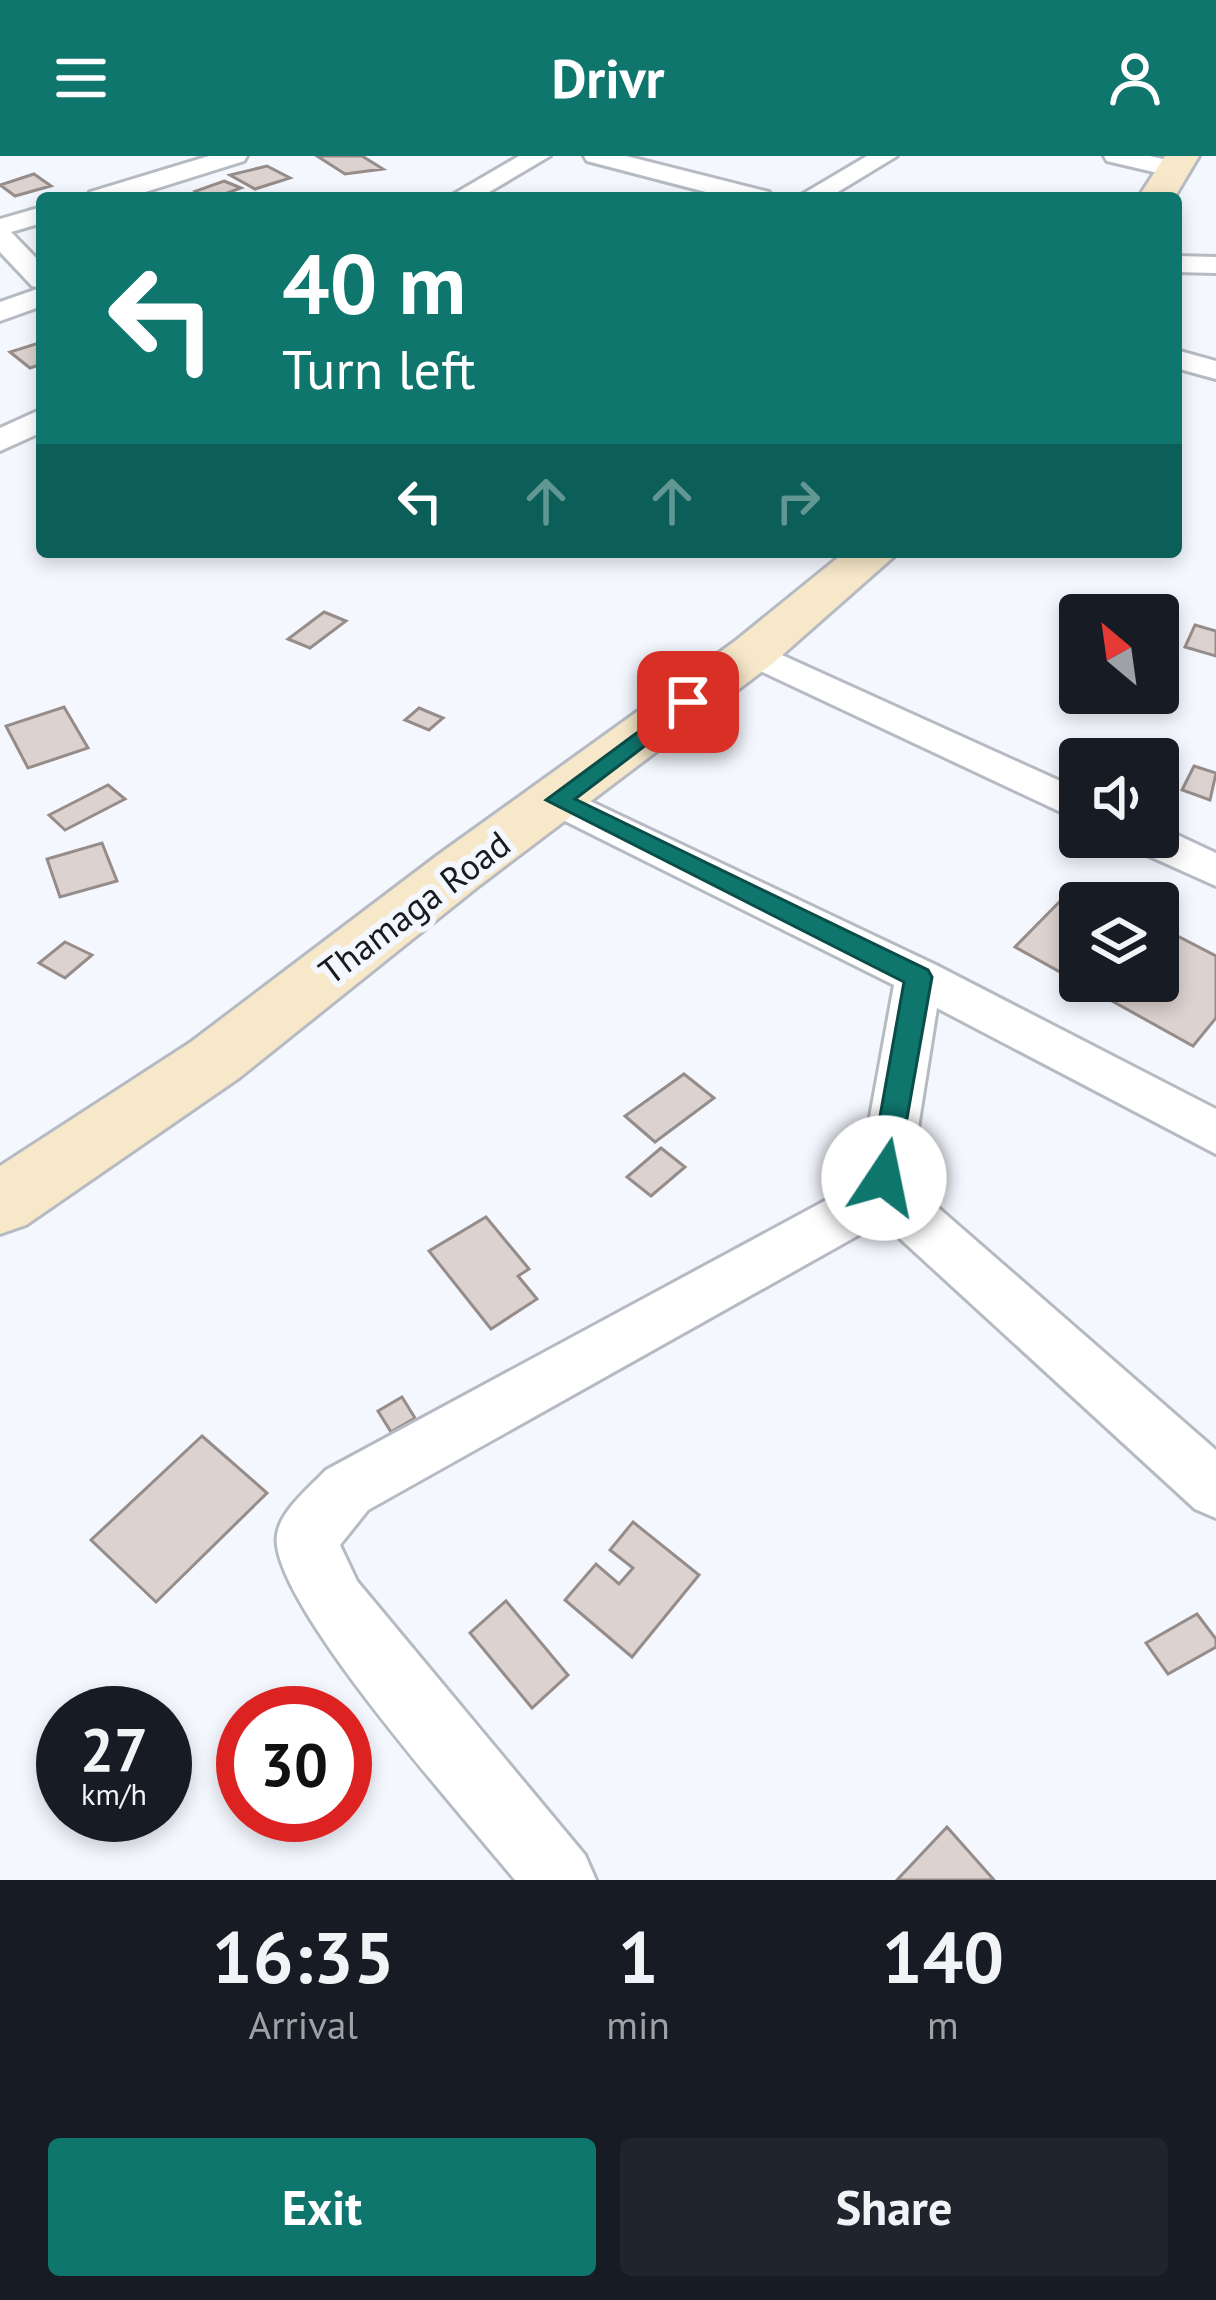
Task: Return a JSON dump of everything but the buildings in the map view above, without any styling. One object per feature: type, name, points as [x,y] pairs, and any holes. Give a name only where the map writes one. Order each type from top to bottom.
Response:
[{"type":"main road","name":"Thamaga Road","points":[[0,1204],[215,1060],[459,870],[752,653],[868,558]]},
{"type":"street","points":[[115,156],[170,192]]},
{"type":"street","points":[[120,192],[235,156]]},
{"type":"street","points":[[471,192],[538,156]]},
{"type":"street","points":[[596,156],[737,192]]},
{"type":"street","points":[[820,192],[885,156]]},
{"type":"street","points":[[1116,156],[1171,174]]},
{"type":"street","points":[[36,217],[0,232],[36,273]]},
{"type":"street","points":[[1182,264],[1216,265]]},
{"type":"street","points":[[0,312],[36,298]]},
{"type":"street","points":[[1182,360],[1216,370]]},
{"type":"street","points":[[0,441],[36,422]]},
{"type":"street","points":[[752,653],[1059,797]]},
{"type":"street","points":[[558,800],[919,977],[1216,1133]]},
{"type":"street","points":[[1179,854],[1216,871]]},
{"type":"street","points":[[919,977],[884,1178],[886,1194],[1216,1489]]},
{"type":"street","points":[[560,1880],[334,1604],[313,1563],[307,1537],[346,1490],[886,1194]]},
{"type":"route","points":[[688,702],[558,800],[919,977],[884,1178]]}]
